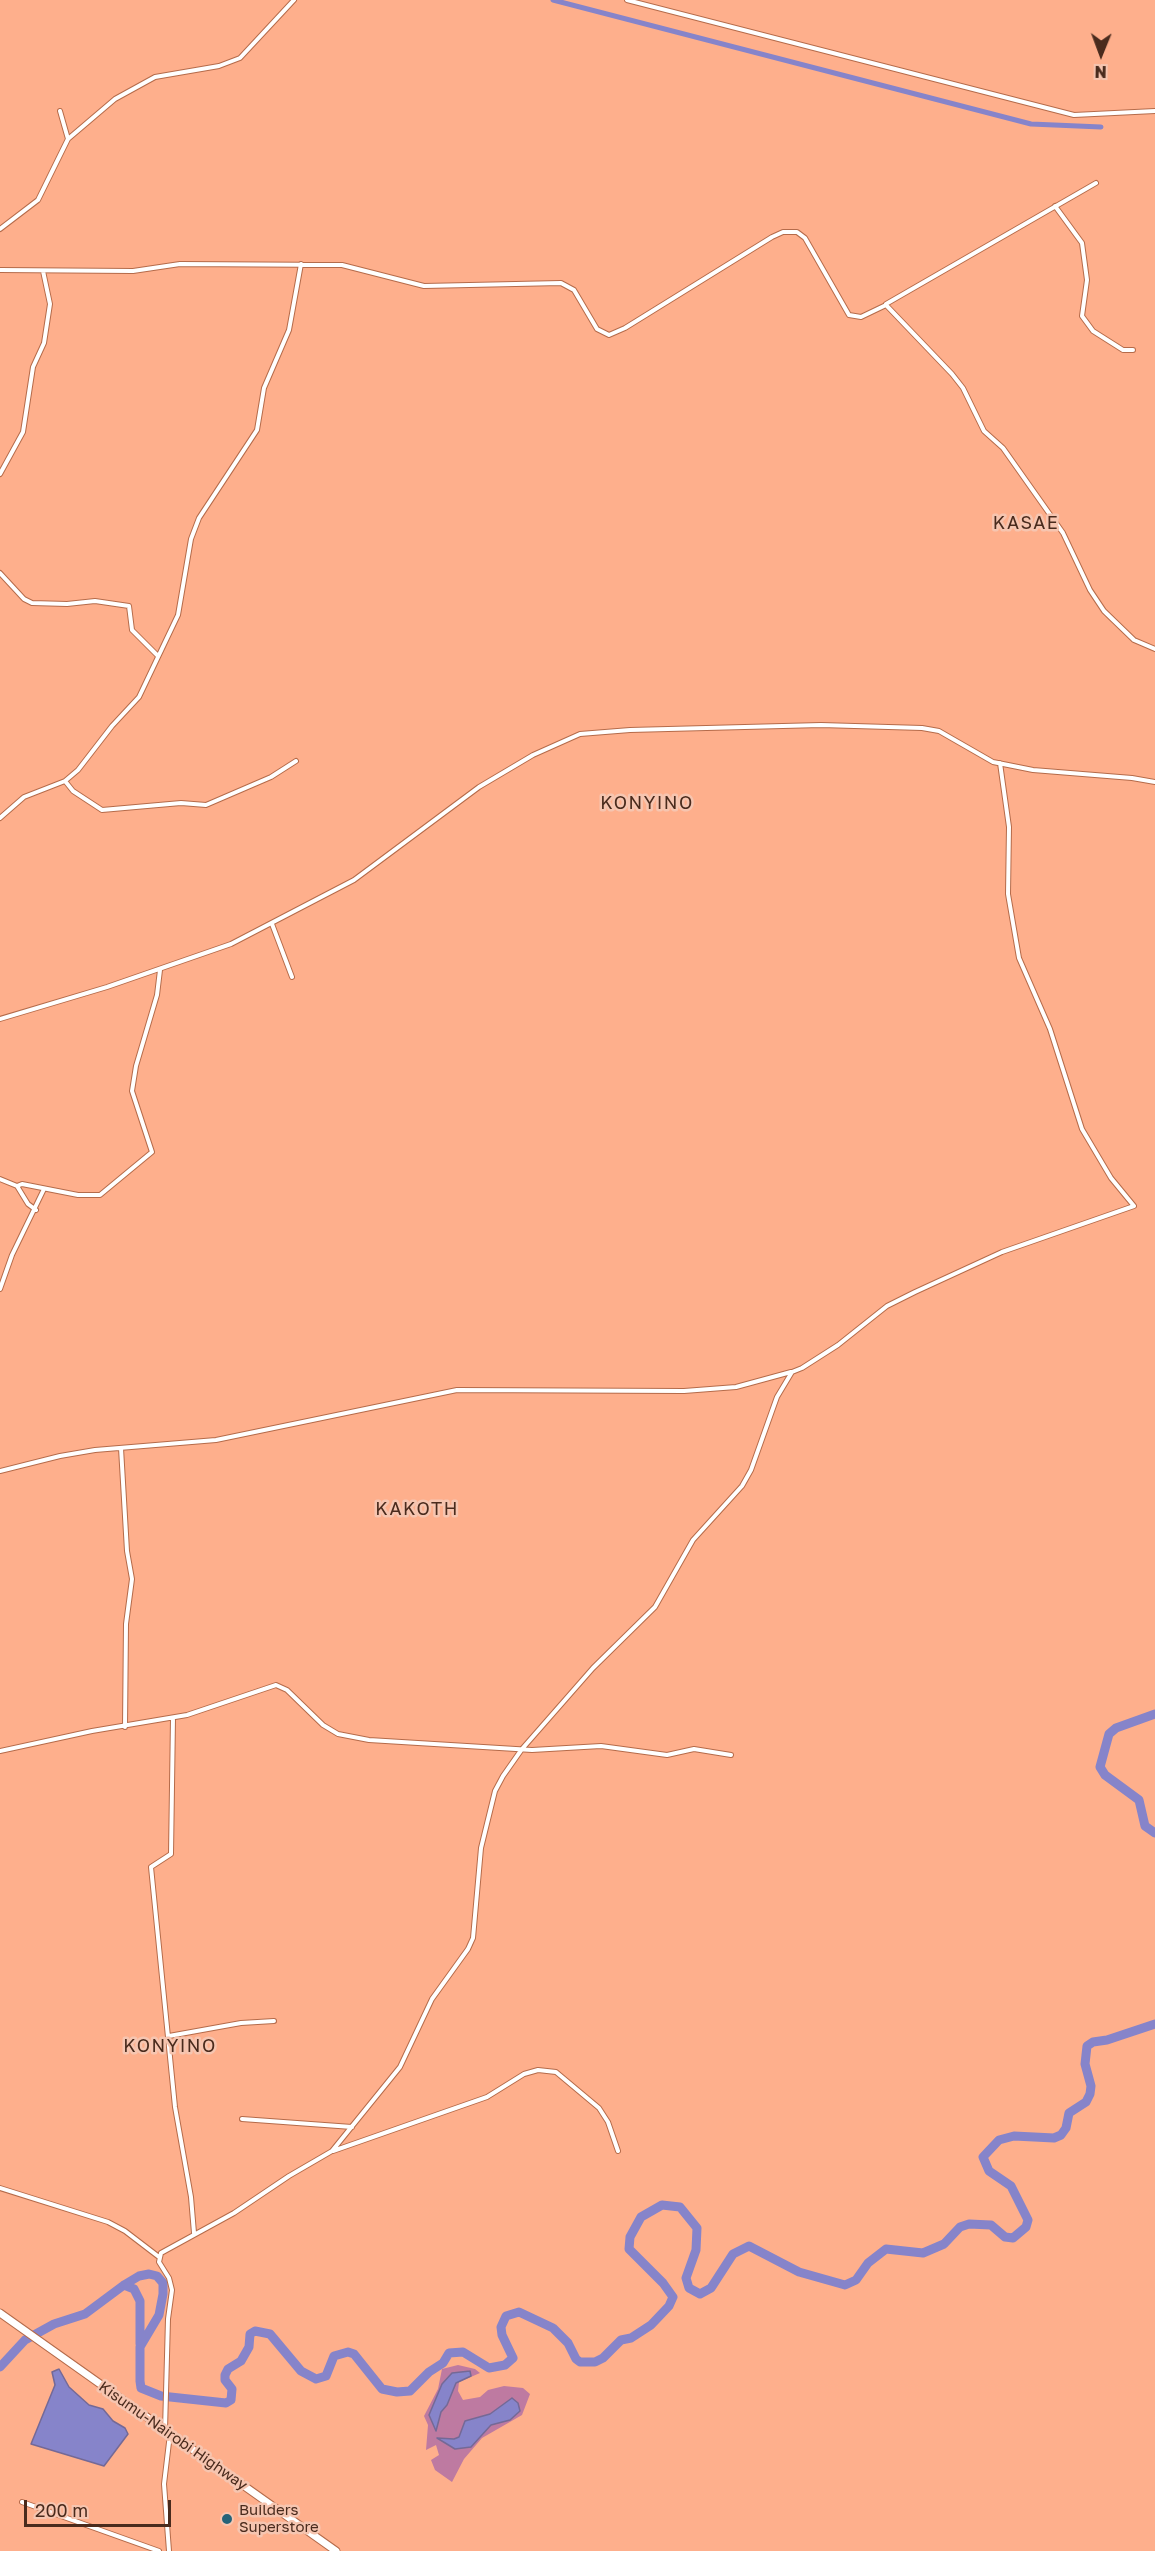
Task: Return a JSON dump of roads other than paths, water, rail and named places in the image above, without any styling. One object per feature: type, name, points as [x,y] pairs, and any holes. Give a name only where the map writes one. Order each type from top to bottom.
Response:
[{"type":"highway","name":"Kisumu-Nairobi Highway","points":[[0,2313],[336,2551]]},
{"type":"street","points":[[0,229],[38,200],[68,139],[115,99],[141,83],[181,71],[219,66],[240,58],[294,0]]},
{"type":"street","points":[[627,0],[1074,115],[1155,111]]},
{"type":"street","points":[[60,111],[68,139]]},
{"type":"street","points":[[0,270],[133,271],[180,264],[301,264],[361,269],[424,286],[550,282],[568,284],[597,329],[609,335],[625,328],[772,237],[791,231],[805,238],[849,315],[861,317],[886,305],[1096,183]]},
{"type":"street","points":[[1055,206],[1082,243],[1087,280],[1082,316],[1093,331],[1123,350],[1133,350]]},
{"type":"street","points":[[0,818],[24,797],[65,781],[78,770],[112,726],[139,697],[178,615],[191,539],[199,518],[257,430],[264,388],[288,330],[301,264]]},
{"type":"street","points":[[0,474],[23,432],[33,367],[44,343],[50,304],[43,271]]},
{"type":"street","points":[[886,305],[963,388],[984,431],[1003,448],[1063,533],[1090,590],[1104,610],[1134,640],[1155,649]]},
{"type":"street","points":[[0,573],[24,599],[32,603],[67,604],[95,601],[129,606],[132,630],[158,656]]},
{"type":"street","points":[[0,1019],[160,970],[231,944],[272,924],[373,868],[479,788],[533,755],[580,734],[630,730],[744,727],[922,728],[939,731],[981,756],[1000,763],[1033,770],[1155,782]]},
{"type":"street","points":[[65,781],[90,804],[102,810],[182,803],[206,805],[271,777],[296,761]]},
{"type":"street","points":[[0,1471],[60,1456],[216,1440],[457,1390],[684,1391],[736,1387],[792,1372],[838,1345],[887,1306],[1002,1252],[1134,1206],[1111,1178],[1082,1130],[1050,1029],[1019,958],[1009,904],[1006,873],[1009,826],[1000,763]]},
{"type":"street","points":[[272,924],[292,977]]},
{"type":"street","points":[[17,1186],[22,1184],[78,1195],[100,1195],[152,1152],[132,1092],[136,1066],[157,995],[160,970]]},
{"type":"street","points":[[0,1179],[17,1186],[28,1204],[36,1210]]},
{"type":"street","points":[[0,1289],[12,1255],[44,1190]]},
{"type":"street","points":[[332,2151],[400,2067],[432,1999],[471,1943],[476,1924],[479,1863],[495,1791],[522,1749],[593,1668],[655,1607],[693,1540],[742,1486],[751,1470],[777,1397],[792,1372]]},
{"type":"street","points":[[121,1448],[127,1551],[132,1580],[126,1624],[124,1726]]},
{"type":"street","points":[[0,1751],[199,1712],[276,1685],[287,1690],[313,1718],[338,1734],[369,1740],[522,1749],[601,1746],[667,1755],[694,1749],[731,1755]]},
{"type":"street","points":[[173,1718],[171,1854],[151,1867],[175,2107],[191,2197],[194,2234]]},
{"type":"street","points":[[169,2036],[241,2023],[274,2021]]},
{"type":"street","points":[[159,2257],[166,2250],[234,2213],[297,2170],[332,2151],[487,2097],[524,2074],[538,2070],[556,2072],[599,2108],[618,2151]]},
{"type":"street","points":[[242,2119],[352,2127]]},
{"type":"street","points":[[0,2188],[108,2222],[125,2231],[159,2257],[171,2283],[164,2484],[169,2551]]},
{"type":"street","points":[[22,2502],[159,2551]]},
{"type":"waterway","points":[[553,0],[1031,124],[1101,127]]},
{"type":"waterway","points":[[1155,1714],[1116,1728],[1109,1734],[1100,1767],[1105,1775],[1139,1800],[1145,1826],[1155,1833]]},
{"type":"waterway","points":[[0,2367],[25,2340],[54,2324],[85,2314],[124,2285],[139,2276],[149,2274],[157,2276],[163,2283],[163,2294],[159,2315],[140,2347],[140,2381],[141,2388],[161,2396],[226,2403],[231,2400],[232,2389],[225,2380],[225,2375],[228,2369],[241,2361],[249,2347],[250,2334],[255,2331],[270,2334],[301,2371],[316,2379],[326,2376],[334,2356],[348,2352],[354,2354],[382,2389],[397,2392],[410,2391],[429,2372],[443,2363],[449,2353],[463,2352],[489,2368],[505,2365],[513,2358],[502,2335],[501,2327],[506,2316],[519,2312],[553,2328],[568,2343],[580,2362],[595,2362],[603,2358],[621,2340],[631,2338],[651,2325],[669,2306],[673,2297],[663,2283],[629,2249],[630,2237],[641,2217],[662,2205],[680,2207],[697,2228],[696,2250],[686,2278],[689,2288],[700,2294],[711,2288],[733,2254],[749,2246],[799,2272],[845,2285],[856,2280],[868,2263],[886,2249],[923,2253],[944,2244],[960,2227],[969,2224],[991,2225],[1005,2237],[1013,2238],[1026,2227],[1028,2220],[1011,2186],[989,2171],[983,2157],[999,2140],[1014,2136],[1054,2138],[1061,2135],[1066,2128],[1069,2113],[1086,2102],[1090,2094],[1091,2086],[1085,2064],[1087,2046],[1093,2042],[1107,2040],[1155,2024]]},
{"type":"waterway","points":[[124,2285],[134,2289],[140,2301],[140,2344]]},
{"type":"place","name":"Builders Superstore","points":[[227,2519]]},
{"type":"district","name":"KASAE","points":[[1026,523]]},
{"type":"district","name":"KONYINO","points":[[647,803]]},
{"type":"district","name":"KAKOTH","points":[[417,1509]]},
{"type":"district","name":"KONYINO","points":[[170,2046]]}]
